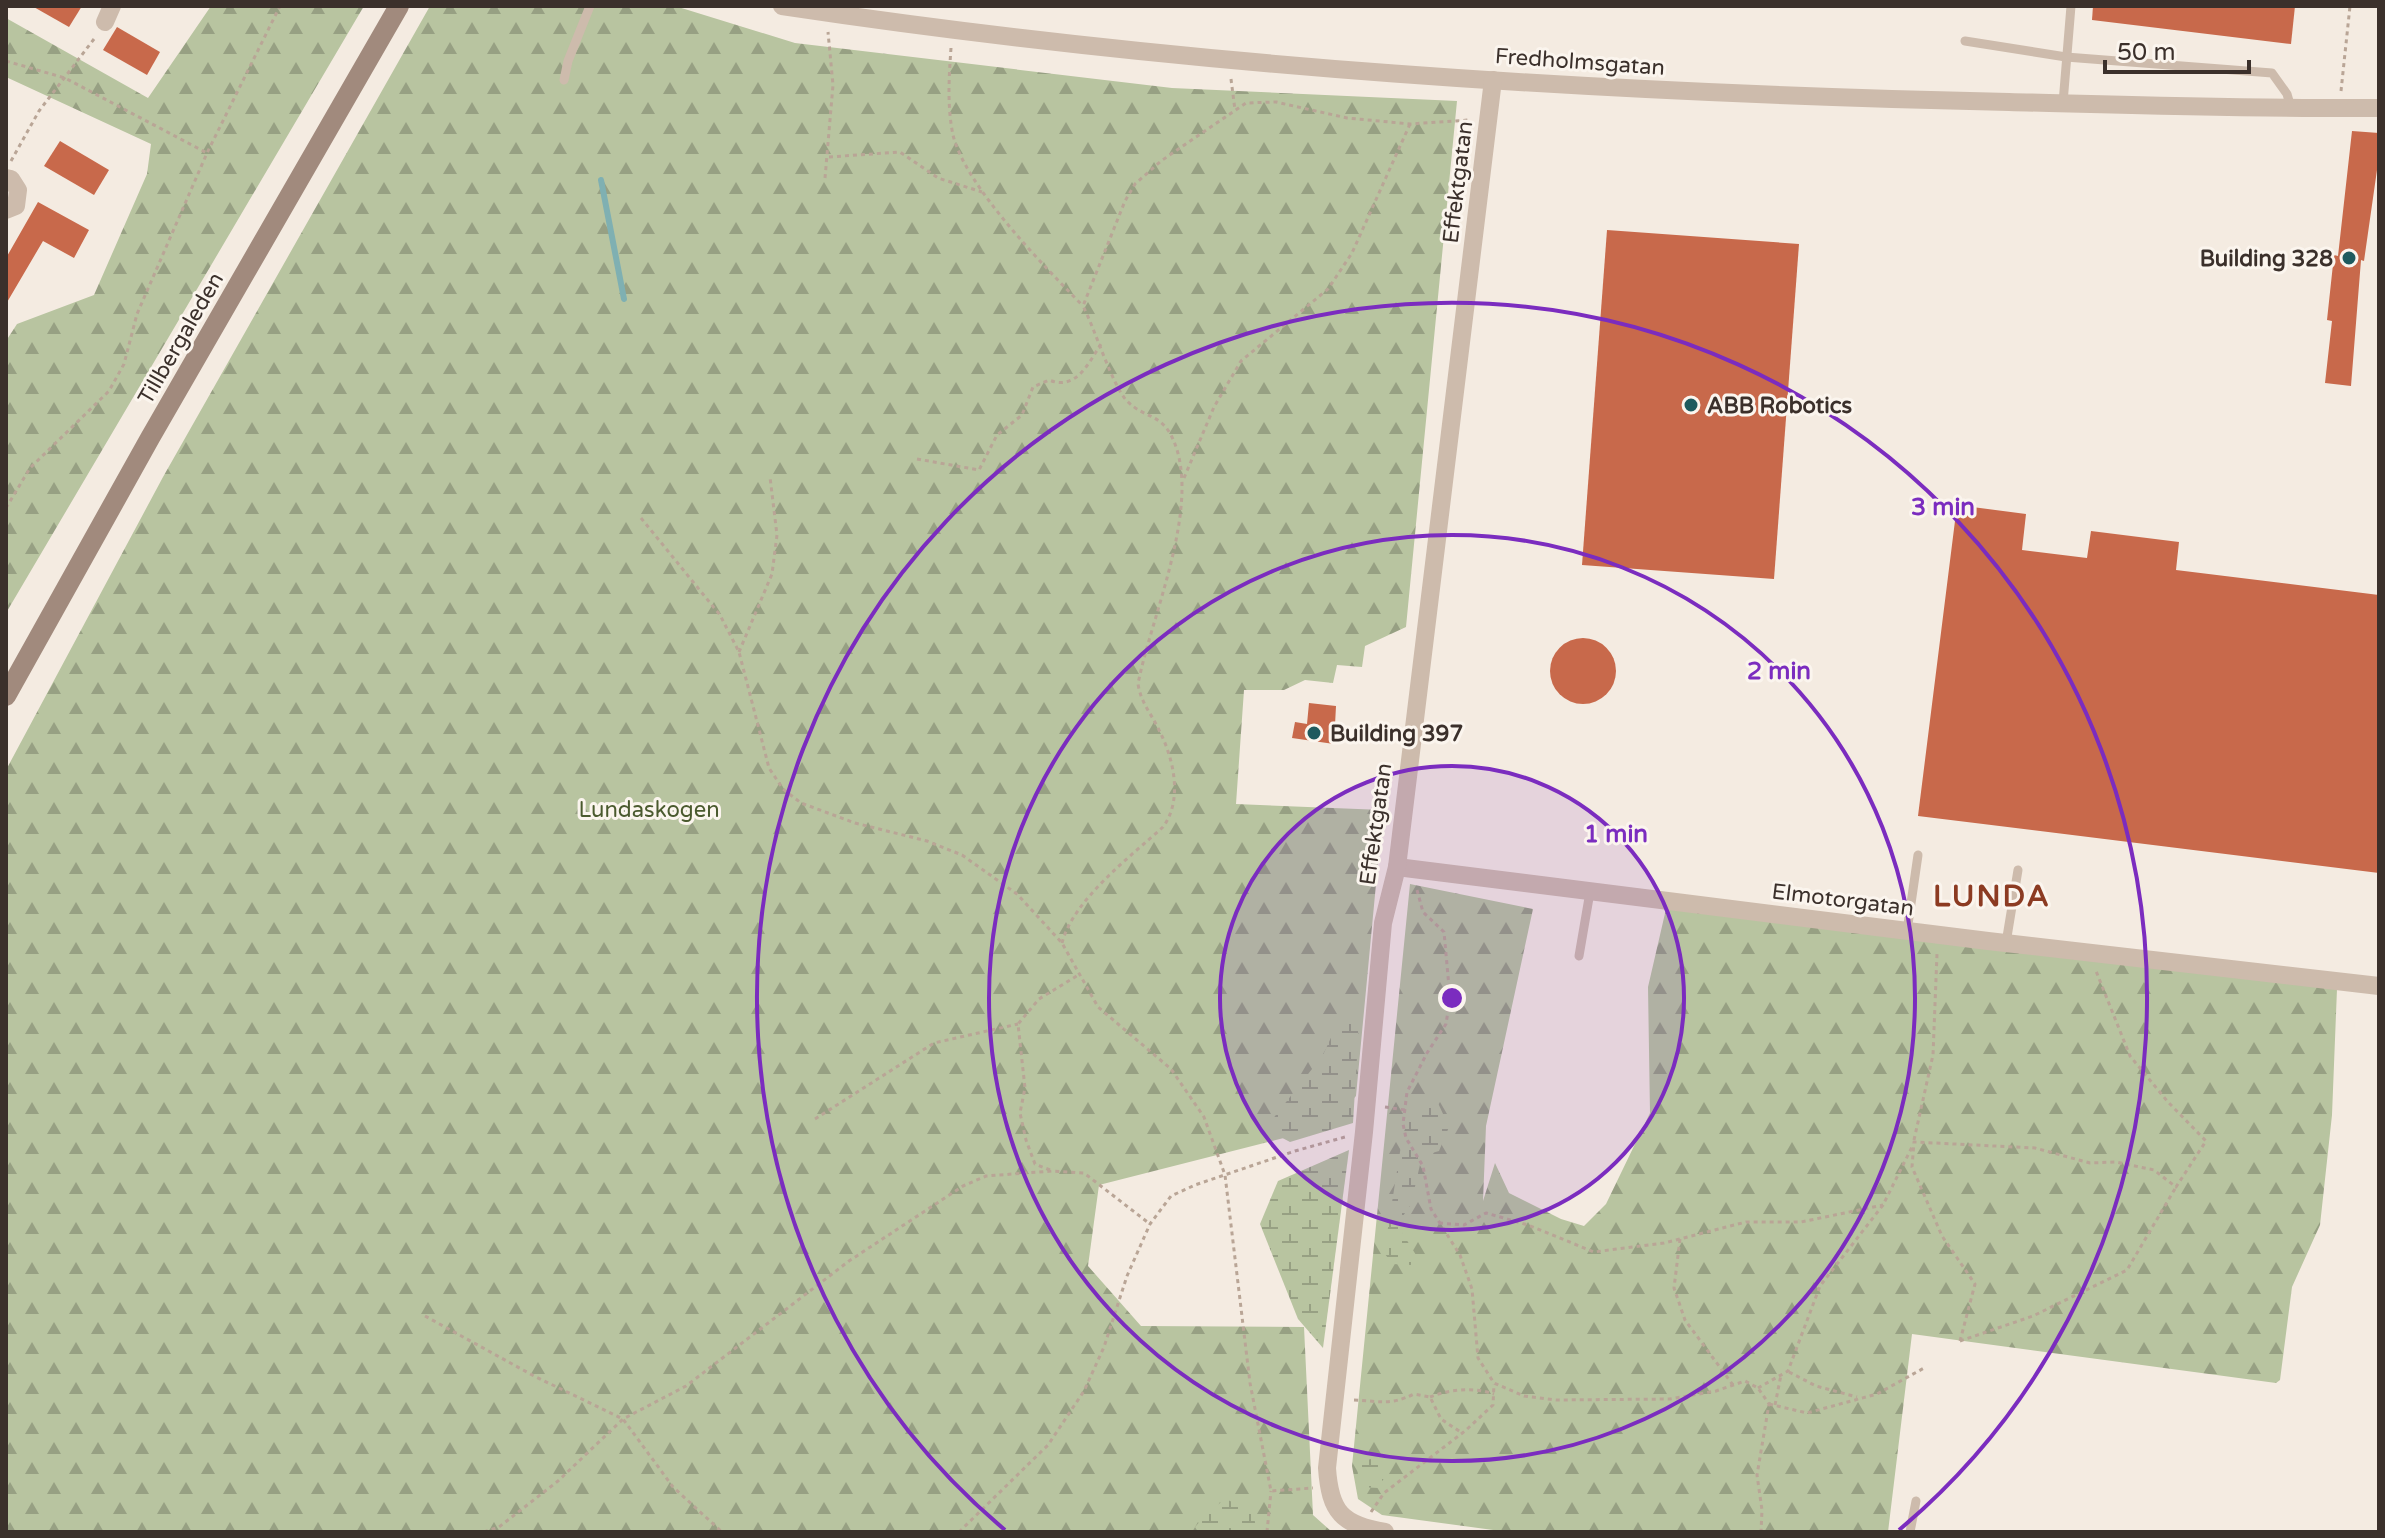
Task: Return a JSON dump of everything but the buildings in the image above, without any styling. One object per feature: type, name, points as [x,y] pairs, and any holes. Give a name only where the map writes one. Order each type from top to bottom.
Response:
[{"type":"main road","name":"Tillbergaleden","points":[[6,696],[150,438],[399,6]]},
{"type":"street","name":"Fredholmsgatan","points":[[782,6],[1147,52],[1493,80],[1787,97],[2379,108]]},
{"type":"street","name":"Effektgatan","points":[[1328,1486],[1327,1468],[1364,1132],[1383,923],[1397,867],[1493,80]]},
{"type":"street","points":[[6,210],[16,206],[18,190],[7,172]]},
{"type":"street","name":"Elmotorgatan","points":[[1397,867],[1937,935],[2379,986]]},
{"type":"street","points":[[1328,1486],[1336,1509],[1343,1518],[1385,1532]]},
{"type":"lane","points":[[564,80],[568,61],[590,6]]},
{"type":"lane","points":[[2063,103],[2071,6]]},
{"type":"lane","points":[[1965,41],[2066,57],[2272,73],[2287,94],[2291,108]]},
{"type":"lane","points":[[1907,931],[1918,855]]},
{"type":"lane","points":[[2006,943],[2018,870]]},
{"type":"lane","points":[[1579,956],[1590,892]]},
{"type":"lane","points":[[1910,1532],[1916,1501]]},
{"type":"path","points":[[6,508],[30,468],[109,391],[117,378],[124,364],[137,314],[207,153],[280,6]]},
{"type":"path","points":[[2341,95],[2350,6]]},
{"type":"path","points":[[825,178],[833,85],[826,13]]},
{"type":"path","points":[[7,172],[39,111],[109,14]]},
{"type":"path","points":[[952,28],[948,98],[954,137],[973,178],[1038,260],[1083,306],[1126,400],[1161,420],[1175,444],[1183,482]]},
{"type":"path","points":[[1229,59],[1235,110]]},
{"type":"path","points":[[6,61],[65,78],[207,153]]},
{"type":"path","points":[[1083,306],[1125,201],[1135,184],[1161,161],[1246,103],[1276,102],[1347,118],[1410,124],[1489,118]]},
{"type":"path","points":[[1062,943],[1066,928],[1090,897],[1172,815],[1175,800],[1173,774],[1160,731],[1140,700],[1138,684],[1170,563],[1183,482],[1214,407],[1241,361],[1328,289],[1352,253],[1410,124]]},
{"type":"path","points":[[829,157],[900,152],[938,178],[985,193]]},
{"type":"path","points":[[917,459],[979,470],[997,435],[1022,415],[1033,387],[1049,380],[1068,383],[1084,371],[1101,344]]},
{"type":"path","points":[[739,652],[772,574],[777,535],[770,477]]},
{"type":"path","points":[[641,518],[720,615],[739,652],[769,768],[783,789],[801,803],[841,818],[927,841],[962,855],[1017,894],[1062,943],[1098,1007],[1171,1069],[1204,1117],[1225,1175],[1250,1383],[1271,1491],[1267,1532]]},
{"type":"path","points":[[1355,1524],[1384,1493],[1463,1433],[1493,1405],[1494,1383],[1478,1358],[1472,1289],[1460,1255],[1431,1209],[1423,1166],[1406,1138],[1403,1124],[1407,1092],[1446,1024],[1450,998],[1444,932],[1423,912],[1416,893],[1422,871]]},
{"type":"path","points":[[1937,935],[1933,1055],[1914,1142],[1912,1167],[1942,1236],[1975,1284],[1960,1341],[2033,1316],[2127,1270],[2206,1141],[2130,1056],[2096,972],[2100,954]]},
{"type":"path","points":[[815,1119],[934,1043],[1018,1024],[1039,999],[1080,974]]},
{"type":"path","points":[[1018,1024],[1025,1088],[1020,1113],[1026,1140],[1035,1164],[1053,1171]]},
{"type":"path","points":[[959,1532],[1048,1445],[1084,1391],[1104,1347],[1127,1276],[1150,1224],[1171,1196],[1295,1151],[1364,1132]]},
{"type":"path","points":[[1914,1142],[2035,1148],[2090,1163],[2116,1162],[2154,1170],[2176,1187]]},
{"type":"path","points":[[1758,1388],[1788,1371],[1820,1286],[1883,1205],[1914,1142]]},
{"type":"path","points":[[484,1532],[499,1527],[558,1481],[623,1419],[686,1386],[849,1261],[963,1186],[986,1176],[1053,1171],[1084,1173],[1150,1224]]},
{"type":"path","points":[[1439,1223],[1464,1225],[1486,1213],[1528,1225],[1594,1252],[1680,1239],[1746,1222],[1801,1222],[1883,1205]]},
{"type":"path","points":[[1680,1239],[1674,1288],[1685,1320],[1733,1385]]},
{"type":"path","points":[[425,1316],[534,1376],[623,1419],[673,1487],[722,1532]]},
{"type":"path","points":[[1769,1404],[1807,1413],[1877,1394],[1924,1368]]},
{"type":"path","points":[[1788,1371],[1816,1386],[1860,1398]]},
{"type":"path","points":[[1775,1405],[1781,1375]]},
{"type":"path","points":[[1494,1383],[1524,1396],[1556,1400],[1670,1399],[1745,1381],[1758,1388],[1769,1404],[1757,1475],[1762,1510],[1761,1532]]},
{"type":"path","points":[[1335,1400],[1385,1404],[1414,1394],[1430,1397],[1477,1388],[1494,1394]]},
{"type":"path","points":[[1430,1397],[1441,1419],[1463,1433]]},
{"type":"path","points":[[1271,1491],[1328,1486]]},
{"type":"green space","points":[[211,6],[364,6],[6,613],[6,341],[17,324],[94,295],[147,174],[151,144],[6,77],[6,18],[148,98]]},
{"type":"green space","name":"Lundaskogen","points":[[430,6],[675,6],[795,43],[1172,88],[1457,101],[1406,627],[1365,646],[1362,667],[1337,665],[1333,683],[1305,680],[1284,690],[1244,690],[1236,804],[1383,810],[1356,1096],[1327,1127],[1099,1185],[1088,1266],[1141,1326],[1304,1327],[1313,1515],[1332,1532],[6,1532],[6,770],[163,477]]},
{"type":"green space","points":[[1410,884],[1533,909],[1486,1126],[1483,1201],[1495,1163],[1509,1193],[1561,1219],[1584,1226],[1606,1204],[1650,1113],[1648,987],[1666,909],[2337,989],[2332,1115],[2320,1225],[2292,1287],[2280,1380],[2276,1383],[1912,1334],[1888,1532],[1508,1532],[1382,1515],[1358,1499],[1352,1466]]},
{"type":"green space","points":[[1346,1005],[1359,1024],[1353,1123],[1290,1142],[1265,1129],[1323,1055]]},
{"type":"green space","points":[[1438,1103],[1449,1127],[1439,1151],[1422,1156],[1411,1204],[1401,1219],[1403,1234],[1416,1255],[1411,1265],[1393,1264],[1384,1253],[1403,1133],[1417,1107]]},
{"type":"green space","points":[[1349,1150],[1323,1348],[1298,1319],[1260,1224],[1278,1181]]},
{"type":"green space","points":[[1371,1459],[1389,1470],[1378,1488],[1359,1487],[1357,1463]]},
{"type":"green space","points":[[1226,1499],[1254,1513],[1256,1532],[1198,1532],[1195,1527],[1210,1510]]},
{"type":"waterway","points":[[601,180],[624,299]]},
{"type":"place","name":"Building 328","points":[[2349,258]]},
{"type":"place","name":"ABB Robotics","points":[[1691,405]]},
{"type":"place","name":"Building 397","points":[[1314,733]]},
{"type":"district","name":"LUNDA","points":[[1992,896]]}]
